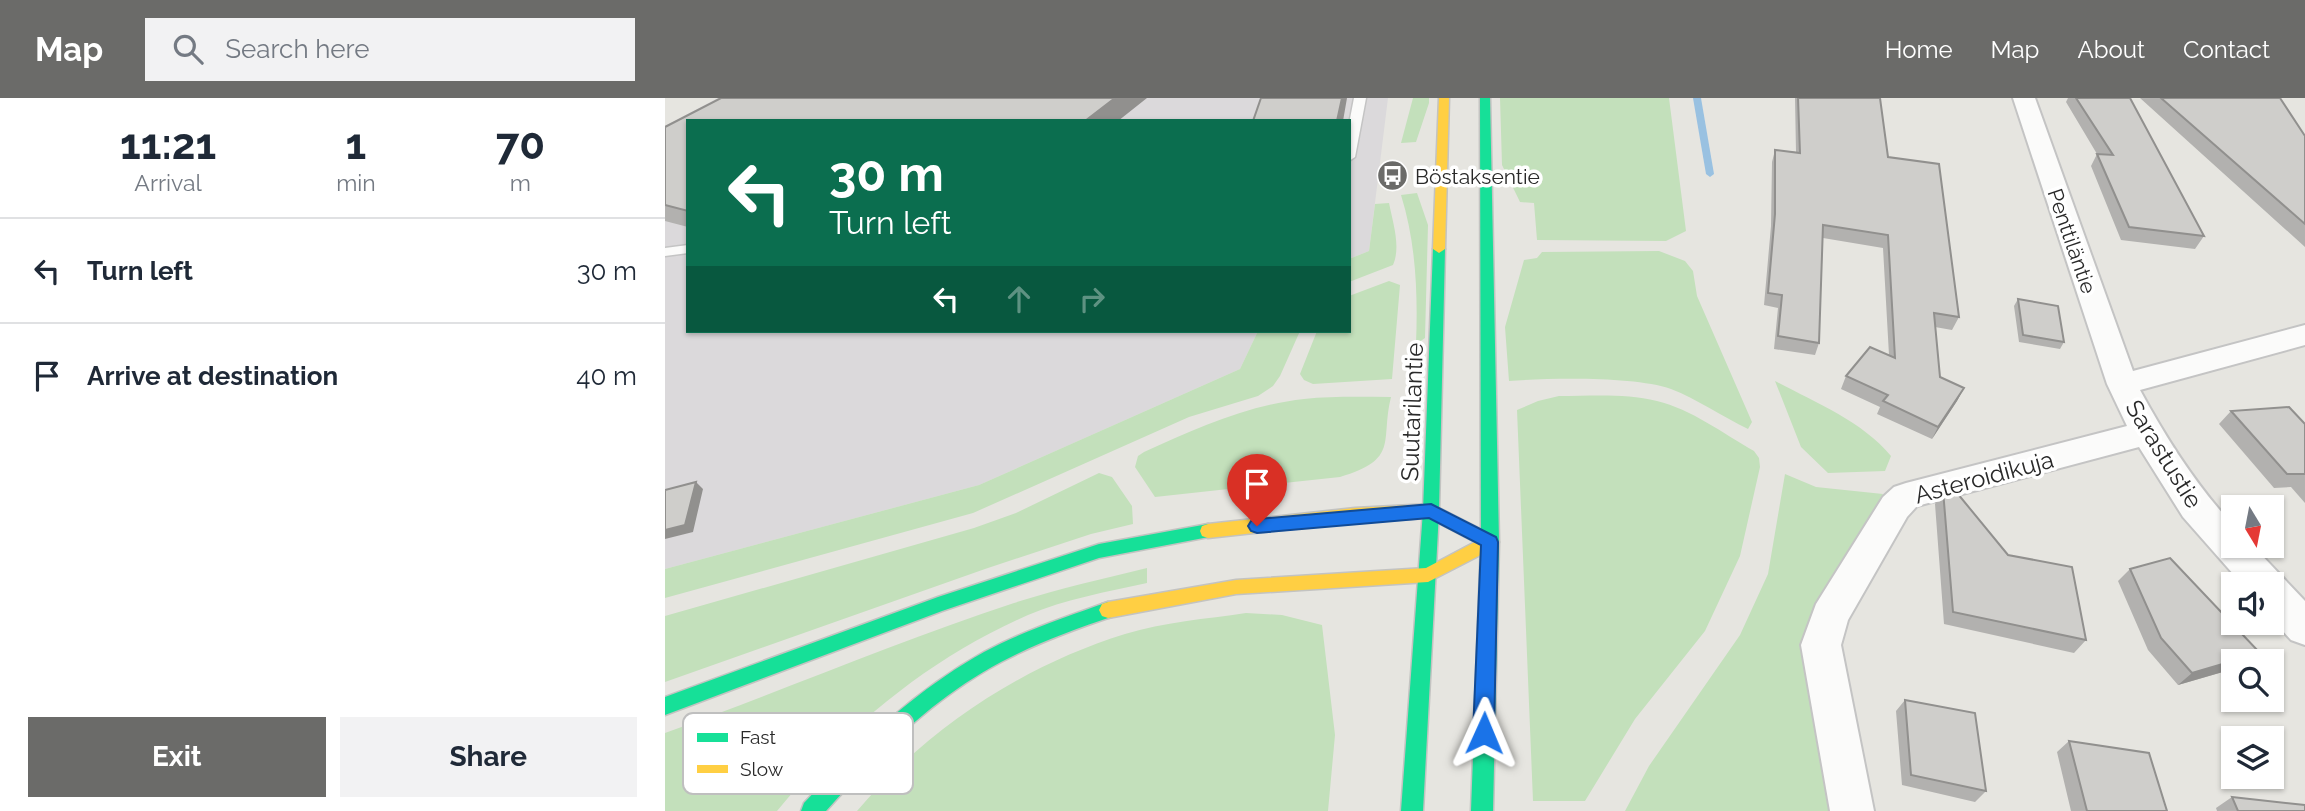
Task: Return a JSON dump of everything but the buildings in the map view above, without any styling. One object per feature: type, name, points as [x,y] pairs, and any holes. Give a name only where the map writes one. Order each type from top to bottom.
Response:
[{"type":"main road","name":"Suutarilantie","points":[[1412,811],[1431,511],[1444,98]]},
{"type":"main road","points":[[1482,811],[1490,542],[1485,98]]},
{"type":"main road","points":[[665,706],[937,605],[1099,551],[1208,531],[1355,515],[1431,511],[1490,542]]},
{"type":"main road","points":[[907,713],[958,678],[1034,638],[1108,610],[1236,587],[1428,575],[1490,542]]},
{"type":"main road","points":[[812,811],[827,794]]},
{"type":"street","name":"Penttiläntie","points":[[2024,98],[2122,384]]},
{"type":"street","points":[[2122,384],[2305,335]]},
{"type":"street","name":"Sarastustie","points":[[2122,384],[2147,433],[2195,507],[2254,572]]},
{"type":"street","name":"Asteroidikuja","points":[[1852,811],[1821,645],[1830,616],[1895,507],[1906,496],[2147,433]]},
{"type":"street","points":[[2284,605],[2305,628]]},
{"type":"lane","points":[[1351,146],[1360,98]]},
{"type":"lane","points":[[665,252],[686,249]]},
{"type":"shaded area","points":[[718,98],[1388,98],[1369,251],[1351,258],[1351,119],[686,119],[686,333],[1257,333],[1240,369],[979,485],[665,569],[665,126]]},
{"type":"green space","points":[[1413,98],[1429,98],[1429,103],[1416,142],[1401,143]]},
{"type":"green space","points":[[1500,98],[1669,98],[1686,231],[1666,241],[1537,240],[1534,203],[1520,202],[1502,165]]},
{"type":"green space","points":[[1417,193],[1428,225],[1425,338],[1416,344],[1415,269],[1401,195]]},
{"type":"green space","points":[[1389,203],[1396,243],[1393,265],[1351,281],[1351,258],[1369,251],[1375,204]]},
{"type":"green space","points":[[1659,251],[1685,261],[1693,271],[1697,296],[1752,422],[1748,429],[1681,393],[1655,385],[1591,379],[1509,381],[1505,327],[1524,260],[1537,258],[1542,252]]},
{"type":"green space","points":[[1389,281],[1400,285],[1392,379],[1313,384],[1304,380],[1300,374],[1316,333],[1351,333],[1351,295]]},
{"type":"green space","points":[[1257,333],[1299,333],[1280,376],[1273,386],[1258,396],[1189,417],[973,513],[665,598],[665,569],[979,485],[1240,369]]},
{"type":"green space","points":[[1775,381],[1837,413],[1866,432],[1891,456],[1885,471],[1828,473],[1801,447]]},
{"type":"green space","points":[[1559,396],[1633,397],[1670,405],[1695,416],[1754,451],[1759,458],[1760,467],[1740,556],[1705,631],[1635,719],[1585,801],[1533,801],[1517,410]]},
{"type":"green space","points":[[1391,397],[1386,437],[1380,456],[1359,470],[1340,477],[1155,497],[1135,467],[1138,456],[1144,452],[1242,412],[1315,398]]},
{"type":"green space","points":[[1099,473],[1112,477],[1132,506],[1133,524],[1091,534],[985,569],[665,682],[665,616],[974,528],[1016,513]]},
{"type":"green space","points":[[1785,474],[1816,487],[1883,494],[1812,619],[1834,811],[1625,811],[1649,766],[1740,635],[1768,574]]},
{"type":"green space","points":[[1147,568],[1147,583],[1042,609],[992,632],[923,674],[873,713],[718,713],[970,618],[1047,593]]},
{"type":"green space","points":[[1246,613],[1282,615],[1322,625],[1335,735],[1328,811],[857,811],[872,794],[913,794],[913,754],[945,727],[1013,682],[1087,647],[1125,634],[1170,624]]},
{"type":"green space","points":[[683,726],[683,794],[792,794],[777,811],[665,811],[665,733]]},
{"type":"waterway","points":[[1697,98],[1710,174]]},
{"type":"traffic: fast","points":[[1482,811],[1490,542],[1485,98]]},
{"type":"traffic: fast","points":[[1412,811],[1431,511],[1439,249]]},
{"type":"traffic: fast","points":[[665,706],[938,605],[1099,551],[1208,531]]},
{"type":"traffic: fast","points":[[911,713],[992,657],[1033,637],[1108,610]]},
{"type":"traffic: fast","points":[[812,811],[827,794]]},
{"type":"traffic: slow","points":[[1439,249],[1444,98]]},
{"type":"traffic: slow","points":[[1208,531],[1355,515],[1431,511],[1490,542]]},
{"type":"traffic: slow","points":[[1108,610],[1236,587],[1428,575],[1490,542]]},
{"type":"place","name":"Böstaksentie","points":[[1392,176]]},
{"type":"route","points":[[1257,526],[1355,515],[1431,511],[1490,542],[1484,733]]}]
